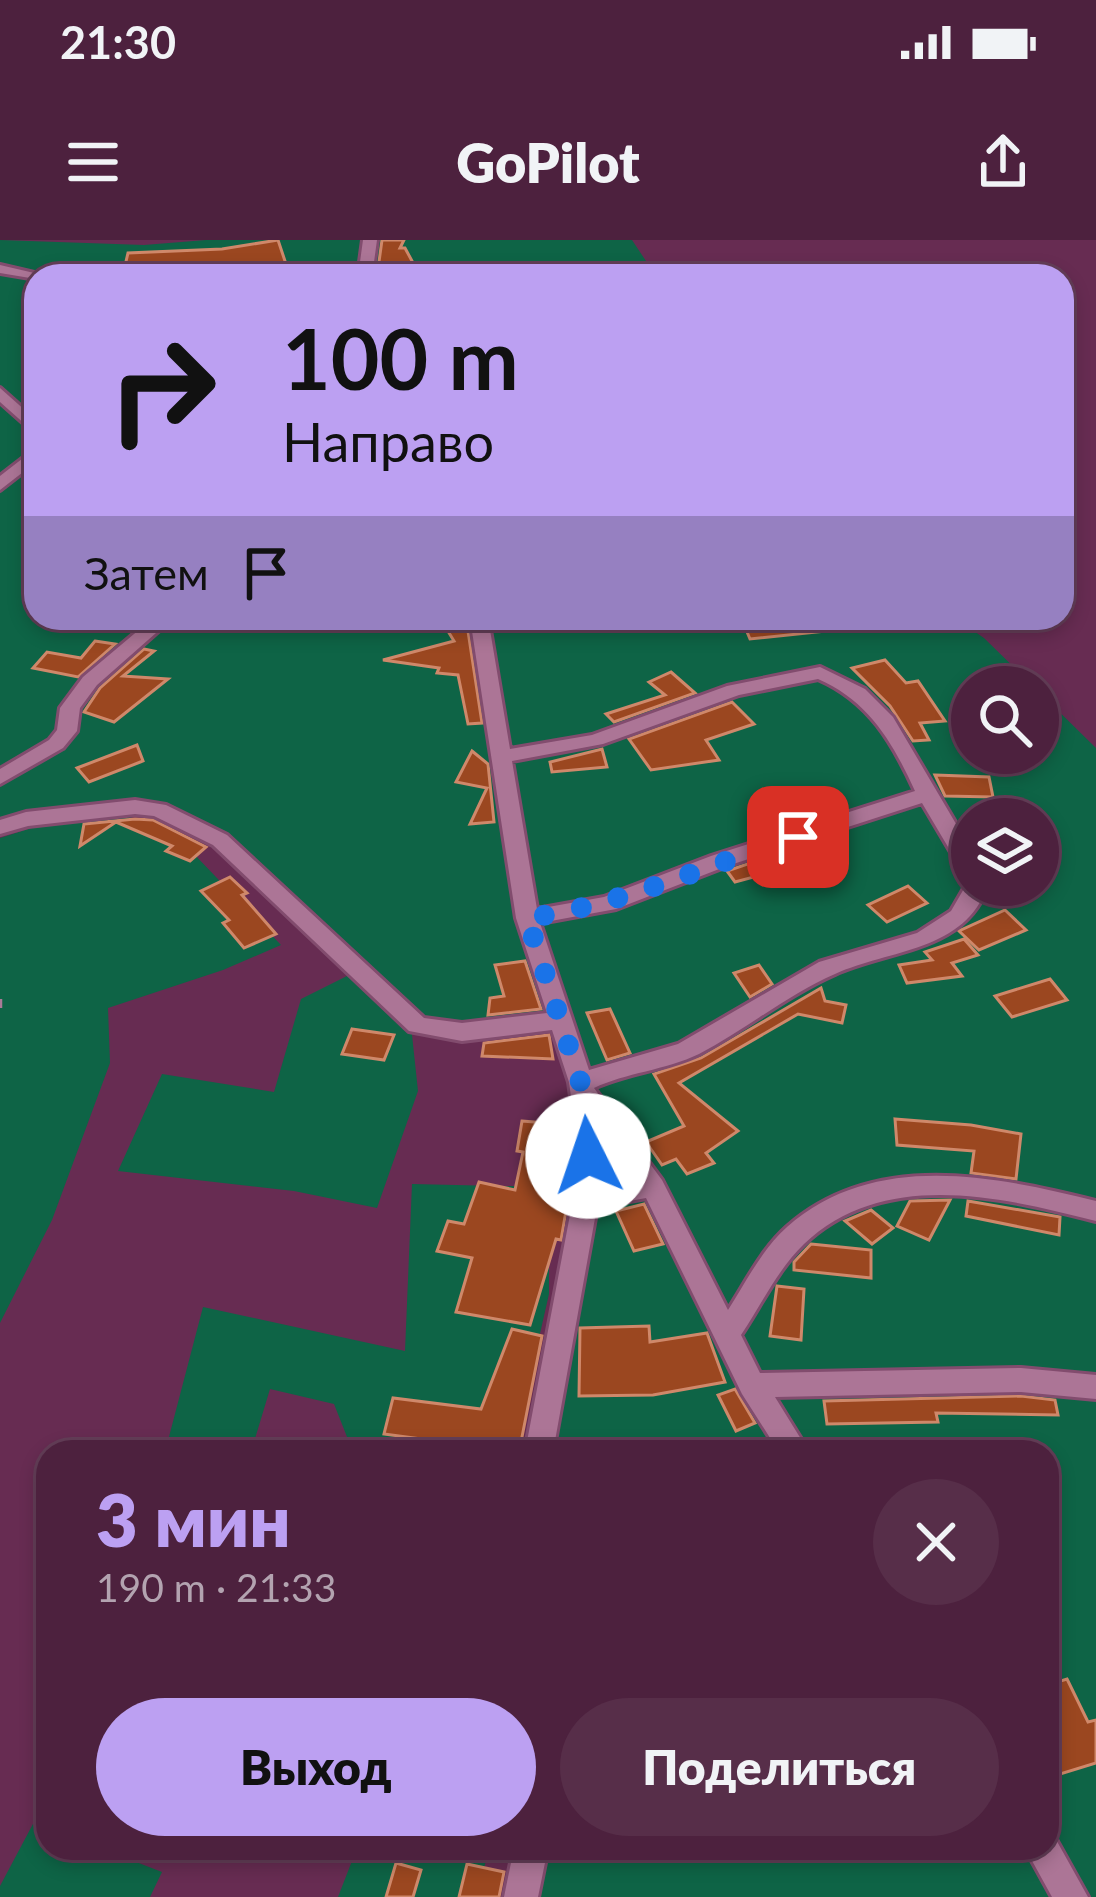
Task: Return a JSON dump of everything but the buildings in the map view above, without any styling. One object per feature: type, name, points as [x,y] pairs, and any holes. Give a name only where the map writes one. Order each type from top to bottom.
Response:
[{"type":"street","points":[[0,485],[24,464]]},
{"type":"street","points":[[0,778],[56,744],[67,731],[70,708],[90,681],[150,630]]},
{"type":"street","points":[[481,630],[527,918],[582,1086],[588,1132],[586,1198],[541,1440]]},
{"type":"street","points":[[501,757],[596,740],[734,690],[820,674],[860,696],[891,723],[951,834]]},
{"type":"street","points":[[527,918],[608,904],[719,861],[927,794]]},
{"type":"street","points":[[0,827],[26,819],[135,807],[160,809],[220,840],[294,906],[404,1018],[417,1025],[462,1032],[562,1019]]},
{"type":"street","points":[[582,1086],[686,1050],[827,968],[925,938],[968,906]]},
{"type":"street","points":[[582,1086],[653,1187],[752,1385],[786,1440]]},
{"type":"street","points":[[727,1334],[784,1248],[817,1219],[858,1198],[901,1186],[953,1182],[1096,1211]]},
{"type":"street","points":[[586,1198],[653,1187]]},
{"type":"street","points":[[752,1385],[998,1380],[1096,1387]]},
{"type":"street","points":[[521,1897],[529,1860]]},
{"type":"street","points":[[1049,1860],[1071,1897]]},
{"type":"path","points":[[0,999],[0,1014]]},
{"type":"green space","points":[[0,240],[144,245],[206,240],[632,240],[648,264],[24,264],[24,630],[972,630],[1013,666],[951,666],[951,774],[1059,774],[1059,712],[1096,748],[1096,1897],[530,1897],[537,1860],[1059,1860],[1059,1440],[547,1440],[588,1152],[563,1012],[450,1025],[410,1016],[418,1091],[377,1208],[294,1191],[118,1171],[162,1074],[274,1092],[301,999],[355,972],[213,828],[157,803],[113,801],[16,818],[0,826]]},
{"type":"green space","points":[[129,817],[170,829],[281,945],[223,970],[108,1008],[110,1063],[52,1220],[0,1323],[0,838],[47,823]]},
{"type":"green space","points":[[412,1184],[549,1187],[549,1294],[516,1440],[348,1440],[334,1404],[270,1389],[255,1440],[168,1440],[203,1307],[405,1351]]},
{"type":"green space","points":[[34,1822],[36,1860],[131,1860],[162,1872],[150,1897],[0,1897],[0,1886]]},
{"type":"green space","points":[[352,1860],[486,1860],[475,1897],[338,1897]]},
{"type":"route","points":[[588,1156],[583,1090],[527,918],[608,904],[719,861],[798,837]]}]
